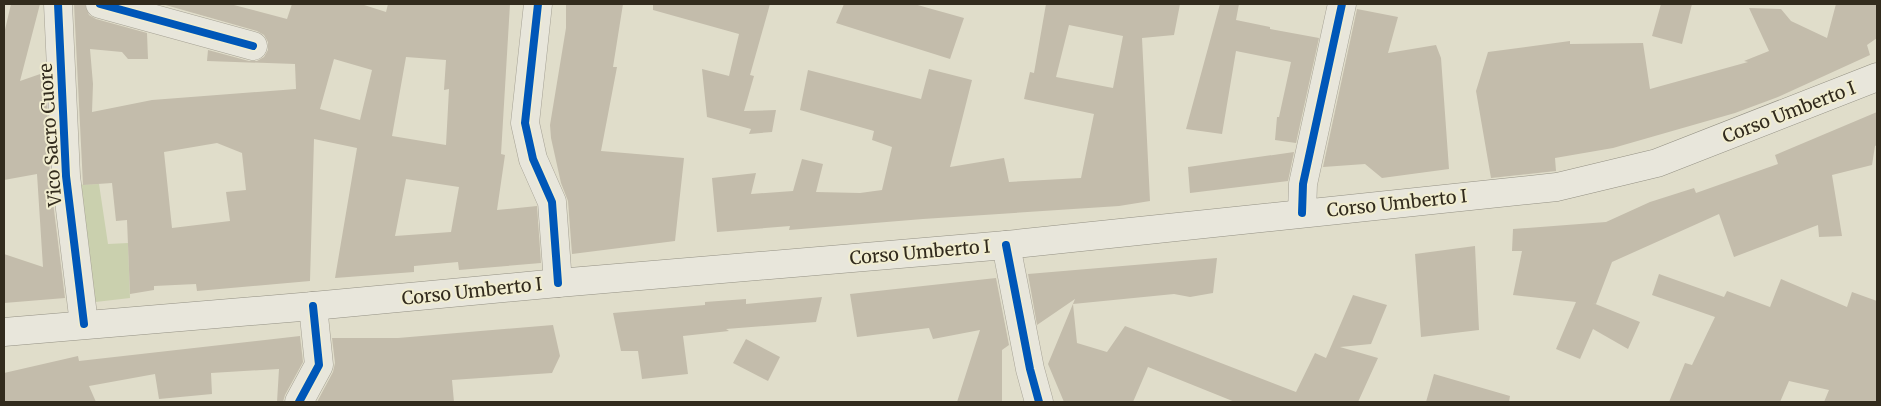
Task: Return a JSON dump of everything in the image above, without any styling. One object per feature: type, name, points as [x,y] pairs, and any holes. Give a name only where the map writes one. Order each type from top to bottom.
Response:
[{"type":"main road","name":"Vico Sacro Cuore","points":[[58,4],[66,176],[84,324]]},
{"type":"main road","points":[[100,4],[253,46]]},
{"type":"main road","points":[[538,4],[526,123],[533,159],[552,202],[558,282]]},
{"type":"main road","points":[[1302,213],[1303,184],[1342,4]]},
{"type":"main road","name":"Corso Umberto I","points":[[4,332],[313,306],[558,282],[1006,245],[1557,187],[1657,163],[1877,77]]},
{"type":"main road","points":[[1006,245],[1030,369],[1039,402]]},
{"type":"main road","points":[[299,402],[319,365],[313,306]]},
{"type":"green space","points":[[99,184],[108,244],[128,243],[130,298],[87,303],[73,185]]},
{"type":"building","points":[[11,4],[40,4],[20,81],[46,72],[50,178],[65,298],[4,303],[4,254],[43,267],[37,174],[4,180],[4,34]]},
{"type":"building","points":[[74,4],[85,4],[89,15],[96,19],[147,33],[148,59],[128,59],[122,52],[90,49],[93,84],[92,112],[152,100],[296,89],[295,64],[207,61],[208,50],[249,61],[257,61],[264,57],[268,50],[268,42],[264,35],[257,31],[162,4],[230,4],[287,19],[292,4],[361,4],[386,12],[388,4],[510,4],[501,154],[505,155],[497,210],[537,206],[541,263],[459,270],[458,262],[414,266],[414,272],[335,278],[357,148],[314,139],[310,281],[197,291],[196,284],[154,286],[154,290],[130,294],[127,220],[116,221],[112,183],[83,185]],"holes":[[[406,57],[446,60],[444,90],[449,89],[446,145],[392,136]],[[334,59],[372,70],[360,120],[320,109]],[[217,143],[242,153],[246,190],[226,192],[230,221],[172,228],[164,152]],[[406,179],[459,187],[451,232],[395,236]]]},
{"type":"building","points":[[566,4],[623,4],[613,67],[617,67],[601,151],[684,158],[675,241],[572,254],[568,201],[561,183],[550,125],[566,28]]},
{"type":"building","points":[[653,4],[770,4],[750,75],[754,76],[744,111],[776,110],[772,132],[749,134],[751,129],[707,117],[702,69],[729,76],[739,34],[653,10]]},
{"type":"building","points":[[844,4],[914,4],[964,18],[950,59],[836,23]]},
{"type":"building","points":[[1046,4],[1180,4],[1174,35],[1142,38],[1150,201],[1119,206],[789,230],[790,226],[717,232],[712,178],[756,173],[751,194],[793,191],[802,159],[823,164],[816,192],[860,193],[882,190],[892,147],[872,140],[874,131],[800,110],[808,70],[921,99],[929,69],[972,80],[950,167],[1004,158],[1009,182],[1081,178],[1094,114],[1024,99],[1030,72],[1034,73]],"holes":[[[1069,25],[1123,36],[1113,88],[1056,77]]]},
{"type":"building","points":[[1220,4],[1239,4],[1236,20],[1270,27],[1270,29],[1319,38],[1296,143],[1275,140],[1277,117],[1279,117],[1291,62],[1236,51],[1222,134],[1186,129]]},
{"type":"building","points":[[1661,4],[1692,4],[1682,44],[1652,36]]},
{"type":"building","points":[[1836,4],[1877,4],[1877,38],[1867,45],[1870,55],[1778,97],[1735,113],[1613,148],[1555,158],[1556,171],[1491,178],[1476,91],[1488,52],[1570,41],[1570,44],[1643,43],[1650,89],[1748,62],[1744,61],[1769,51],[1749,8],[1781,9],[1791,21],[1827,38]]},
{"type":"building","points":[[1357,9],[1398,17],[1388,53],[1436,45],[1441,58],[1449,169],[1382,178],[1365,164],[1323,167]]},
{"type":"building","points":[[1877,112],[1877,145],[1875,146],[1872,165],[1832,175],[1842,236],[1819,237],[1818,225],[1734,257],[1719,214],[1612,262],[1596,304],[1593,303],[1640,322],[1628,349],[1593,329],[1580,359],[1556,349],[1576,302],[1513,295],[1522,251],[1512,251],[1513,229],[1606,222],[1650,202],[1694,188],[1696,193],[1778,164],[1775,155]]},
{"type":"building","points":[[1294,152],[1288,181],[1190,193],[1188,167]]},
{"type":"building","points":[[1475,246],[1479,330],[1421,337],[1415,254]]},
{"type":"building","points":[[1217,258],[1213,293],[1190,297],[1174,294],[1073,304],[1077,343],[1107,352],[1125,326],[1296,392],[1315,353],[1326,358],[1353,295],[1387,305],[1371,344],[1340,347],[1378,358],[1358,402],[1235,402],[1148,367],[1133,402],[1064,402],[1048,364],[1075,299],[1037,325],[1028,274]]},
{"type":"building","points":[[1659,274],[1724,297],[1727,291],[1770,307],[1781,279],[1847,307],[1852,292],[1877,301],[1877,402],[1824,402],[1829,390],[1789,381],[1780,402],[1669,402],[1685,363],[1692,365],[1715,317],[1652,295]]},
{"type":"building","points":[[996,278],[1009,345],[1002,350],[1002,402],[957,402],[980,330],[933,339],[929,328],[857,337],[850,294]]},
{"type":"building","points":[[822,297],[816,322],[726,329],[729,331],[683,336],[688,374],[642,379],[638,351],[621,351],[613,313],[705,305],[705,302],[746,299],[746,304]]},
{"type":"building","points":[[553,325],[560,356],[552,373],[452,380],[454,402],[317,402],[333,372],[335,363],[332,338],[398,338]]},
{"type":"building","points":[[300,336],[303,362],[283,402],[277,402],[279,369],[211,373],[212,394],[159,399],[155,374],[89,386],[96,402],[4,402],[4,373],[78,356],[79,361]]},
{"type":"building","points":[[746,339],[780,357],[768,381],[733,363]]},
{"type":"building","points":[[1434,374],[1510,396],[1509,402],[1426,402]]},
{"type":"cycle path","points":[[58,4],[66,176],[84,324]]},
{"type":"cycle path","points":[[100,4],[253,46]]},
{"type":"cycle path","points":[[538,4],[525,123],[533,159],[552,202],[558,283]]},
{"type":"cycle path","points":[[1302,213],[1303,184],[1342,4]]},
{"type":"cycle path","points":[[1006,245],[1030,369],[1039,402]]},
{"type":"cycle path","points":[[299,402],[319,365],[313,306]]}]
